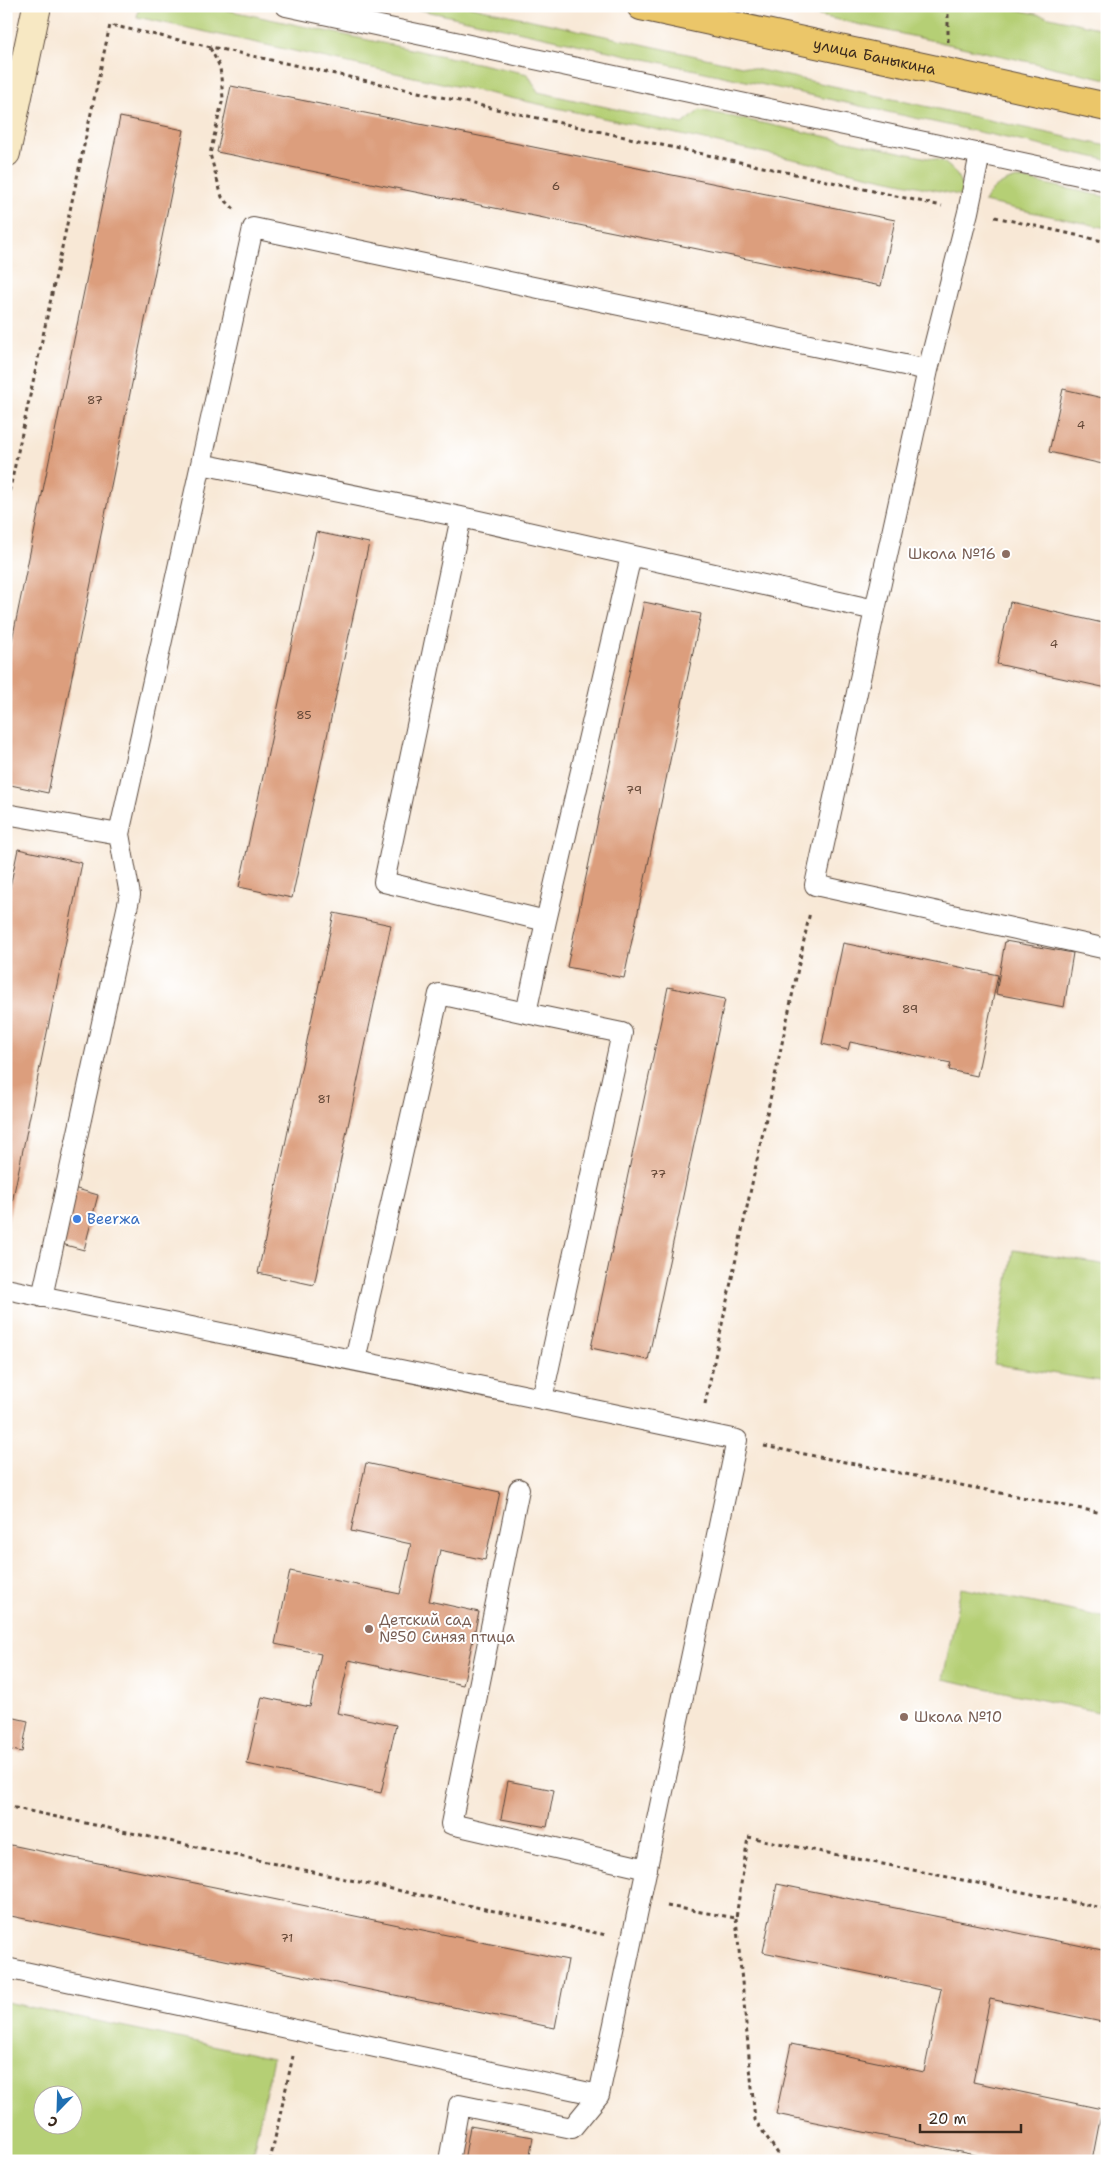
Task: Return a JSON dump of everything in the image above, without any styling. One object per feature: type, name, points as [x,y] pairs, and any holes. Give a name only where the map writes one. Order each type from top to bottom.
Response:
[{"type":"main road","points":[[6,153],[37,6]]},
{"type":"main road","name":"улица Баныкина","points":[[641,6],[1107,107]]},
{"type":"lane","points":[[286,6],[1107,181]]},
{"type":"lane","points":[[980,154],[968,212],[928,370],[815,885],[1107,950]]},
{"type":"lane","points":[[42,1297],[130,894],[119,834],[253,228],[928,370]]},
{"type":"lane","points":[[201,464],[461,518],[875,610]]},
{"type":"lane","points":[[461,518],[384,882],[546,921]]},
{"type":"lane","points":[[526,1012],[631,556]]},
{"type":"lane","points":[[6,814],[119,834]]},
{"type":"lane","points":[[355,1360],[438,994],[526,1012],[622,1033],[542,1399]]},
{"type":"lane","points":[[6,1289],[737,1440],[599,2095],[572,2128],[459,2105],[449,2161]]},
{"type":"lane","points":[[519,1489],[451,1824],[647,1870]]},
{"type":"lane","points":[[6,1968],[599,2095]]},
{"type":"path","points":[[6,507],[110,25],[1107,242]]},
{"type":"path","points":[[210,47],[220,67],[223,98],[210,154],[222,197],[253,228]]},
{"type":"path","points":[[699,1432],[815,885]]},
{"type":"path","points":[[736,1918],[755,2120],[783,2161]]},
{"type":"path","points":[[270,2161],[298,2030]]},
{"type":"path","points":[[1101,2161],[1107,2146]]},
{"type":"green space","points":[[139,6],[208,6],[528,74],[538,92],[683,124],[700,110],[942,161],[957,176],[961,184],[963,196],[137,17]]},
{"type":"green space","points":[[403,6],[468,6],[1107,146],[1107,160]]},
{"type":"green space","points":[[775,6],[1001,6],[1107,30],[1107,79]]},
{"type":"green space","points":[[1017,178],[1107,197],[1107,228],[984,202],[998,186]]},
{"type":"green space","points":[[1013,1250],[1107,1265],[1107,1382],[994,1364]]},
{"type":"green space","points":[[961,1588],[1107,1618],[1107,1668],[1098,1712],[943,1679]]},
{"type":"green space","points":[[6,2002],[273,2058],[251,2161],[6,2161]]},
{"type":"building","points":[[231,86],[895,220],[881,286],[217,152]]},
{"type":"building","points":[[120,117],[184,130],[48,793],[6,784],[6,669]]},
{"type":"building","points":[[1063,389],[1107,399],[1107,465],[1049,452]]},
{"type":"building","points":[[316,532],[369,543],[292,898],[239,887]]},
{"type":"building","points":[[644,602],[701,614],[624,978],[567,967]]},
{"type":"building","points":[[1010,602],[1107,624],[1107,688],[997,664]]},
{"type":"building","points":[[18,849],[82,863],[7,1227],[6,906]]},
{"type":"building","points":[[334,913],[391,925],[314,1285],[258,1273]]},
{"type":"building","points":[[1005,941],[1073,953],[1064,1007],[996,994]]},
{"type":"building","points":[[843,943],[998,975],[977,1076],[949,1070],[951,1063],[850,1042],[848,1050],[822,1044]]},
{"type":"building","points":[[668,987],[725,999],[648,1360],[591,1348]]},
{"type":"building","name":"Beerжа","points":[[70,1187],[98,1195],[84,1250],[58,1243]]},
{"type":"building","points":[[366,1463],[500,1492],[485,1560],[440,1550],[429,1601],[479,1612],[463,1685],[349,1660],[337,1713],[396,1725],[381,1793],[247,1764],[262,1697],[310,1707],[321,1654],[275,1644],[290,1571],[400,1594],[411,1544],[351,1531]]},
{"type":"building","points":[[6,1716],[28,1721],[22,1752],[6,1749]]},
{"type":"building","points":[[508,1781],[554,1790],[547,1827],[501,1819]]},
{"type":"building","points":[[6,1844],[568,1960],[555,2028],[6,1915]]},
{"type":"building","points":[[777,1884],[1107,1951],[1107,2023],[990,1999],[973,2082],[1102,2109],[1092,2161],[1004,2161],[776,2114],[791,2044],[924,2072],[941,1989],[763,1952]]},
{"type":"building","points":[[470,2126],[533,2137],[529,2161],[464,2161]]},
{"type":"place","name":"Школа №16","points":[[1006,554]]},
{"type":"place","name":"Beerжа","points":[[77,1219]]},
{"type":"place","name":"Детский сад №50 Синяя птица","points":[[369,1629]]},
{"type":"place","name":"Школа №10","points":[[904,1717]]}]
